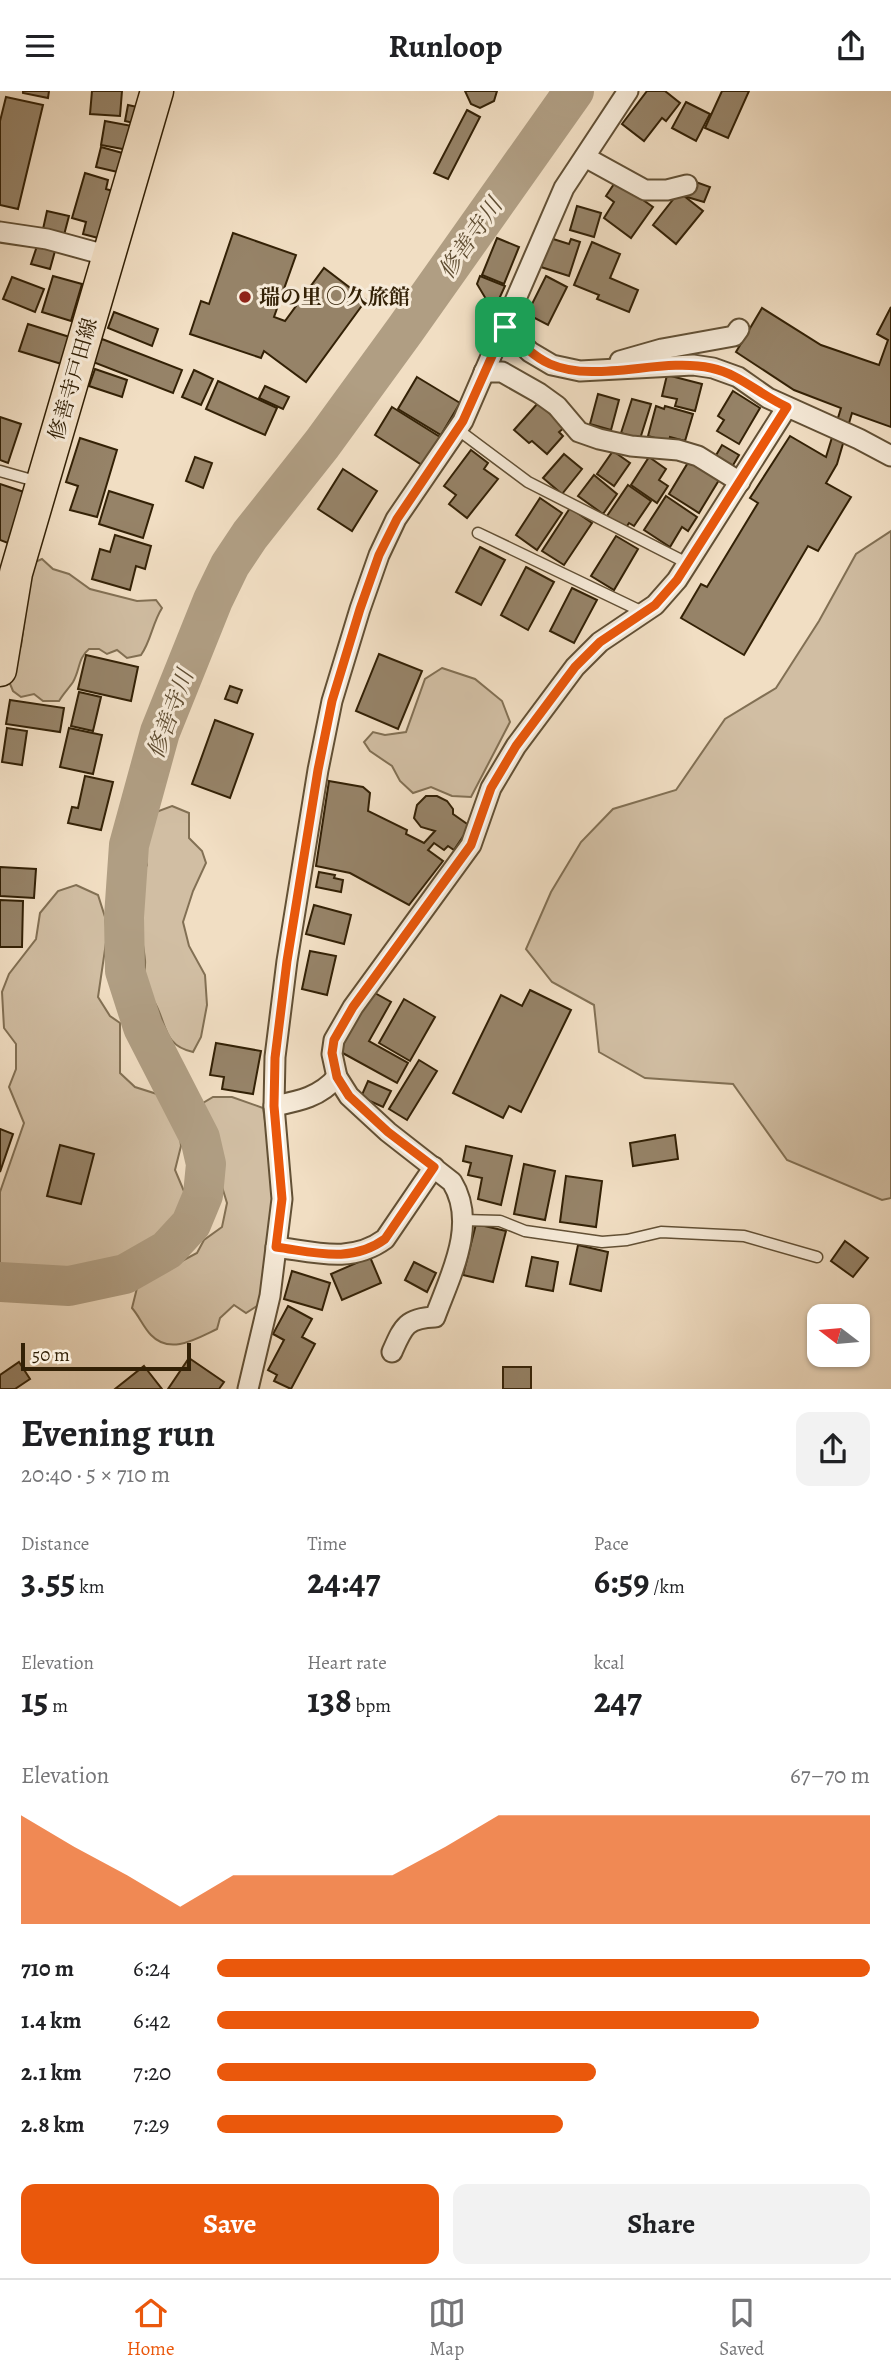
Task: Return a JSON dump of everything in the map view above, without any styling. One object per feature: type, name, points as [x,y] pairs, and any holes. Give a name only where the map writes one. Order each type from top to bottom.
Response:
[{"type":"main road","name":"修善寺戸田線","points":[[0,670],[16,573],[157,91]]},
{"type":"street","points":[[248,1389],[270,1296],[282,1199],[274,1106],[275,1058],[287,961],[332,701],[379,555],[397,519],[457,429],[505,327],[564,188],[628,91]]},
{"type":"street","points":[[584,157],[645,190],[667,190],[687,185]]},
{"type":"street","points":[[0,232],[47,239],[108,256]]},
{"type":"street","points":[[505,327],[530,352],[552,365],[580,371],[692,365],[713,368],[738,377],[768,398],[891,456]]},
{"type":"street","points":[[589,371],[662,349],[734,336],[739,329]]},
{"type":"street","points":[[484,372],[502,372],[538,393],[557,406],[579,432],[631,446],[678,450],[698,456],[740,482]]},
{"type":"street","points":[[392,1352],[404,1325],[419,1317],[435,1317],[460,1250],[462,1220],[458,1191],[452,1182],[388,1132],[349,1096],[337,1077],[332,1053],[334,1040],[353,1007],[471,845],[491,788],[516,746],[575,667],[600,642],[645,613],[677,580],[787,407]]},
{"type":"street","points":[[274,1106],[304,1100],[329,1086],[337,1077]]},
{"type":"street","points":[[276,1247],[340,1255],[357,1254],[374,1247],[385,1239],[434,1167]]},
{"type":"lane","points":[[457,429],[528,482],[687,563]]},
{"type":"lane","points":[[0,471],[43,483]]},
{"type":"lane","points":[[478,533],[645,613]]},
{"type":"lane","points":[[462,1220],[500,1221],[525,1231],[602,1242],[662,1233],[744,1235],[817,1257]]},
{"type":"shaded area","points":[[891,531],[891,1198],[882,1200],[787,1160],[733,1084],[645,1078],[599,1052],[594,1005],[552,982],[526,949],[551,892],[581,842],[613,809],[676,790],[725,719],[776,688],[819,621],[856,554]]},
{"type":"shaded area","points":[[42,559],[53,569],[69,574],[90,589],[137,601],[156,600],[162,608],[141,655],[127,658],[117,650],[107,654],[99,649],[89,649],[83,656],[73,682],[59,701],[43,701],[34,694],[21,697],[13,691],[8,679],[21,646],[35,562]]},
{"type":"shaded area","points":[[442,668],[475,679],[502,701],[510,722],[471,797],[452,796],[431,787],[413,793],[400,781],[392,766],[370,751],[364,742],[373,732],[385,735],[406,732],[425,679]]},
{"type":"shaded area","points":[[172,806],[189,813],[189,838],[202,851],[206,863],[183,922],[189,946],[205,975],[207,1005],[201,1037],[193,1052],[171,1040],[144,984],[145,960],[138,899],[139,887],[147,865],[143,847],[156,812]]},
{"type":"shaded area","points":[[76,885],[98,895],[105,917],[107,936],[98,997],[110,1016],[120,1023],[120,1073],[135,1087],[160,1095],[170,1104],[178,1119],[181,1146],[175,1170],[186,1196],[166,1231],[155,1243],[103,1268],[43,1272],[0,1265],[0,1192],[24,1123],[9,1087],[16,1069],[16,1044],[4,1028],[2,992],[9,974],[36,939],[40,913],[58,891]]},
{"type":"shaded area","points":[[213,1097],[232,1097],[263,1108],[273,1172],[272,1215],[260,1304],[246,1313],[234,1305],[220,1318],[217,1329],[183,1343],[166,1344],[151,1335],[132,1308],[137,1288],[166,1263],[182,1261],[197,1253],[204,1240],[222,1227],[227,1203],[219,1177],[218,1141],[208,1123],[203,1103]]},
{"type":"building","points":[[23,91],[49,91],[48,98]]},
{"type":"building","points":[[92,91],[122,91],[120,116],[90,114]]},
{"type":"building","points":[[465,91],[497,91],[494,101],[480,108],[471,104]]},
{"type":"building","points":[[647,91],[665,91],[680,103],[666,121],[662,118],[644,141],[622,124]]},
{"type":"building","points":[[722,91],[749,91],[728,138],[705,128]]},
{"type":"building","points":[[6,97],[43,105],[18,209],[0,205],[0,121]]},
{"type":"building","points":[[686,102],[710,114],[696,141],[672,128]]},
{"type":"building","points":[[128,105],[142,108],[138,124],[125,121]]},
{"type":"building","points":[[467,110],[480,117],[448,179],[434,173]]},
{"type":"building","points":[[105,121],[132,126],[128,150],[101,145]]},
{"type":"building","points":[[101,147],[126,154],[122,173],[96,167]]},
{"type":"building","points":[[85,173],[108,180],[106,189],[116,192],[102,239],[83,234],[86,222],[72,218]]},
{"type":"building","points":[[616,181],[653,207],[631,238],[604,218],[614,202],[606,196]]},
{"type":"building","points":[[693,181],[710,187],[704,202],[687,197]]},
{"type":"building","points":[[679,192],[703,211],[676,244],[653,225]]},
{"type":"building","points":[[577,206],[601,213],[594,237],[570,230]]},
{"type":"building","points":[[47,211],[69,216],[64,235],[43,229]]},
{"type":"building","points":[[233,233],[296,255],[274,317],[285,321],[324,268],[366,300],[306,382],[264,351],[261,358],[190,334],[201,301],[209,304]]},
{"type":"building","points":[[497,238],[519,247],[504,284],[482,275]]},
{"type":"building","points":[[550,238],[569,244],[571,239],[580,242],[569,276],[541,267]]},
{"type":"building","points":[[592,242],[620,254],[610,278],[638,290],[629,312],[597,299],[599,295],[574,285]]},
{"type":"building","points":[[37,246],[55,251],[50,269],[31,264]]},
{"type":"building","points":[[53,276],[82,284],[71,321],[42,312]]},
{"type":"building","points":[[480,276],[505,286],[494,310],[483,306],[486,299],[477,284]]},
{"type":"building","points":[[546,276],[567,287],[548,325],[527,314]]},
{"type":"building","points":[[12,277],[44,289],[35,312],[3,299]]},
{"type":"building","points":[[891,307],[891,427],[852,413],[837,464],[826,483],[851,497],[818,551],[808,546],[744,655],[681,618],[701,584],[707,587],[758,503],[750,498],[790,436],[826,457],[841,408],[794,390],[736,352],[762,308],[821,345],[879,365],[888,340],[877,334]]},
{"type":"building","points":[[114,312],[158,329],[152,346],[108,328]]},
{"type":"building","points":[[28,324],[76,339],[68,366],[19,351]]},
{"type":"building","points":[[102,339],[182,370],[173,393],[93,362]]},
{"type":"building","points":[[95,369],[127,380],[122,397],[89,386]]},
{"type":"building","points":[[194,370],[213,379],[201,405],[182,397]]},
{"type":"building","points":[[667,375],[702,384],[695,411],[675,406],[677,399],[662,396]]},
{"type":"building","points":[[417,377],[460,403],[441,435],[398,409]]},
{"type":"building","points":[[218,381],[277,408],[265,435],[206,409]]},
{"type":"building","points":[[265,386],[289,397],[283,409],[259,398]]},
{"type":"building","points":[[733,391],[760,408],[739,444],[717,431],[724,420],[718,416]]},
{"type":"building","points":[[598,394],[619,400],[611,430],[590,424]]},
{"type":"building","points":[[632,399],[651,404],[640,439],[621,433]]},
{"type":"building","points":[[538,403],[565,427],[559,432],[563,436],[547,454],[514,430]]},
{"type":"building","points":[[656,406],[693,414],[685,441],[670,437],[669,442],[648,436]]},
{"type":"building","points":[[392,407],[440,437],[422,465],[375,435]]},
{"type":"building","points":[[0,417],[21,424],[8,463],[0,460]]},
{"type":"building","points":[[80,438],[117,450],[97,517],[70,510],[78,486],[66,482]]},
{"type":"building","points":[[722,445],[739,455],[732,467],[715,457]]},
{"type":"building","points":[[471,450],[488,463],[484,469],[498,479],[467,518],[449,504],[456,495],[444,486]]},
{"type":"building","points":[[613,451],[630,463],[614,486],[597,474]]},
{"type":"building","points":[[564,454],[582,469],[562,494],[543,478]]},
{"type":"building","points":[[195,457],[212,463],[203,488],[186,481]]},
{"type":"building","points":[[649,457],[666,469],[659,480],[668,486],[657,503],[631,485]]},
{"type":"building","points":[[689,461],[719,480],[699,513],[669,494]]},
{"type":"building","points":[[343,469],[377,491],[352,531],[318,509]]},
{"type":"building","points":[[594,475],[617,494],[603,514],[578,496]]},
{"type":"building","points":[[0,484],[24,492],[8,543],[0,540]]},
{"type":"building","points":[[628,485],[651,501],[634,526],[629,523],[625,529],[607,516]]},
{"type":"building","points":[[109,491],[153,505],[143,538],[99,524]]},
{"type":"building","points":[[666,496],[697,517],[688,531],[682,527],[670,547],[644,530]]},
{"type":"building","points":[[540,498],[562,513],[537,550],[516,535]]},
{"type":"building","points":[[570,508],[592,523],[564,565],[542,551]]},
{"type":"building","points":[[115,535],[151,546],[145,569],[136,566],[130,590],[92,579],[100,549],[110,552]]},
{"type":"building","points":[[616,536],[638,549],[614,590],[591,576]]},
{"type":"building","points":[[480,547],[505,560],[481,605],[456,592]]},
{"type":"building","points":[[526,567],[554,582],[528,630],[501,615]]},
{"type":"building","points":[[572,588],[597,600],[574,643],[550,631]]},
{"type":"building","points":[[379,654],[422,671],[398,729],[356,711]]},
{"type":"building","points":[[86,655],[138,667],[131,701],[78,689]]},
{"type":"building","points":[[230,686],[242,690],[237,703],[225,699]]},
{"type":"building","points":[[79,692],[101,697],[93,731],[71,726]]},
{"type":"building","points":[[10,700],[64,708],[60,732],[6,724]]},
{"type":"building","points":[[215,720],[253,734],[230,798],[192,784]]},
{"type":"building","points":[[7,728],[27,731],[22,765],[2,762]]},
{"type":"building","points":[[69,728],[102,735],[93,774],[60,767]]},
{"type":"building","points":[[85,776],[113,782],[101,830],[68,823],[72,807],[78,808]]},
{"type":"building","points":[[329,781],[363,787],[370,793],[368,811],[407,830],[406,834],[424,843],[435,831],[421,827],[414,818],[417,805],[426,796],[437,796],[447,801],[453,814],[470,826],[454,850],[448,846],[444,850],[434,843],[428,850],[443,861],[409,905],[350,873],[316,866]]},
{"type":"building","points":[[0,867],[36,869],[34,898],[0,896]]},
{"type":"building","points":[[319,872],[335,875],[334,878],[343,880],[341,892],[316,887]]},
{"type":"building","points":[[0,900],[23,901],[22,947],[0,947]]},
{"type":"building","points":[[314,905],[351,915],[344,944],[306,934]]},
{"type":"building","points":[[310,951],[336,956],[327,995],[302,989]]},
{"type":"building","points":[[530,990],[571,1010],[521,1112],[509,1106],[503,1118],[453,1093],[501,995],[522,1006]]},
{"type":"building","points":[[373,992],[391,1002],[369,1041],[408,1063],[397,1083],[339,1051]]},
{"type":"building","points":[[404,999],[435,1017],[410,1061],[379,1043]]},
{"type":"building","points":[[216,1043],[261,1051],[253,1094],[222,1089],[224,1077],[210,1075]]},
{"type":"building","points":[[419,1060],[437,1071],[407,1120],[389,1109]]},
{"type":"building","points":[[368,1081],[391,1091],[383,1107],[361,1097]]},
{"type":"building","points":[[0,1129],[13,1134],[0,1172]]},
{"type":"building","points":[[675,1135],[678,1159],[633,1166],[630,1143]]},
{"type":"building","points":[[60,1145],[94,1154],[81,1204],[47,1196]]},
{"type":"building","points":[[466,1146],[512,1156],[501,1205],[478,1199],[482,1178],[468,1175],[471,1163],[463,1161]]},
{"type":"building","points":[[524,1164],[555,1171],[545,1220],[514,1214]]},
{"type":"building","points":[[566,1176],[602,1181],[596,1227],[560,1222]]},
{"type":"building","points":[[476,1224],[506,1231],[493,1282],[463,1275]]},
{"type":"building","points":[[845,1241],[868,1258],[853,1277],[831,1261]]},
{"type":"building","points":[[578,1245],[608,1252],[601,1291],[570,1284]]},
{"type":"building","points":[[370,1257],[381,1283],[342,1300],[331,1274]]},
{"type":"building","points":[[532,1257],[558,1262],[553,1291],[526,1286]]},
{"type":"building","points":[[414,1262],[436,1273],[427,1292],[405,1280]]},
{"type":"building","points":[[292,1271],[330,1283],[322,1310],[284,1299]]},
{"type":"building","points":[[288,1306],[312,1319],[302,1337],[315,1344],[291,1389],[274,1381],[277,1375],[268,1370],[284,1340],[273,1334]]},
{"type":"building","points":[[189,1358],[224,1382],[219,1389],[168,1389]]},
{"type":"building","points":[[19,1362],[30,1379],[15,1389],[0,1389],[0,1375]]},
{"type":"building","points":[[144,1366],[162,1389],[115,1389]]},
{"type":"building","points":[[503,1367],[531,1367],[531,1389],[503,1389]]},
{"type":"waterway","name":"修善寺川","points":[[0,1282],[69,1286],[125,1274],[167,1250],[191,1224],[203,1195],[206,1164],[200,1138],[143,1027],[125,971],[124,917],[129,845],[160,732],[213,600],[230,565],[405,330],[574,91]]},
{"type":"place","name":"瑞の里 ○久旅館","points":[[245,297]]},
{"type":"route","points":[[505,327],[530,352],[552,365],[580,371],[692,365],[713,368],[738,377],[768,398],[787,407],[677,580],[655,605],[638,619],[600,642],[575,667],[516,746],[491,788],[471,845],[353,1007],[334,1040],[332,1053],[337,1077],[349,1096],[388,1132],[434,1167],[385,1239],[374,1247],[357,1254],[340,1255],[276,1247],[282,1199],[274,1106],[275,1058],[287,961],[332,701],[379,555],[397,519],[463,421],[505,327]]}]
